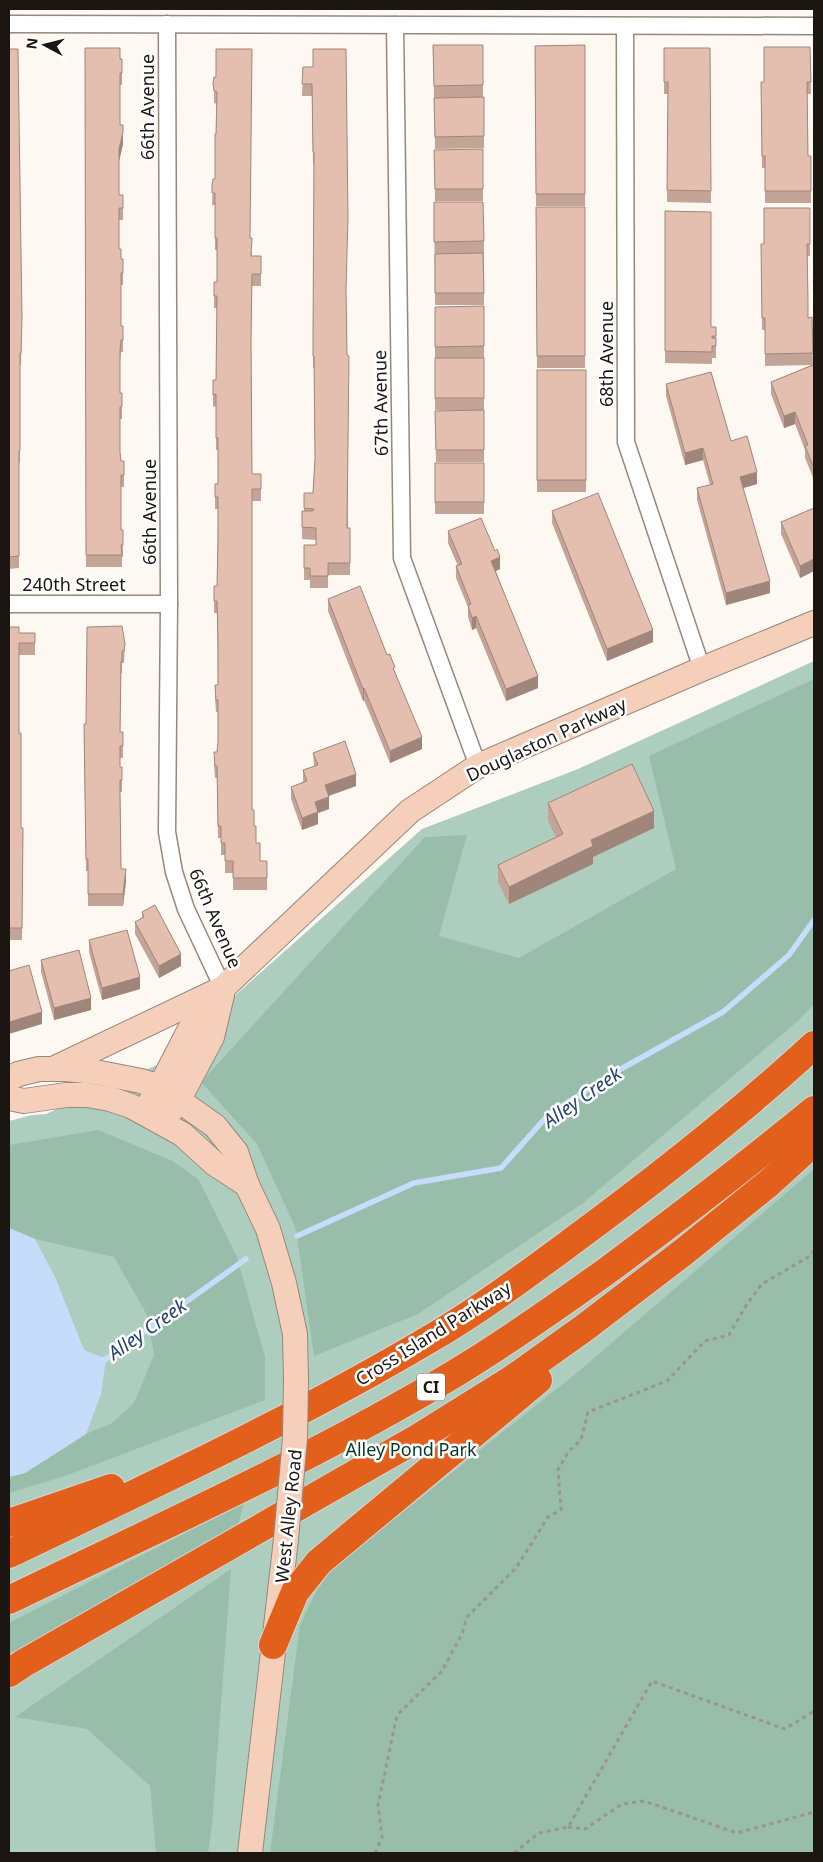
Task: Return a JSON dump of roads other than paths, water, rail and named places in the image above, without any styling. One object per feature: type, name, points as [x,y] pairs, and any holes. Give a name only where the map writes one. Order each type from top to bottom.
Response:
[{"type":"highway","name":"Cross Island Parkway","points":[[9,1554],[231,1447],[329,1396],[430,1339],[523,1277],[624,1203],[720,1128],[814,1046]]},
{"type":"highway","name":"CI","points":[[9,1600],[349,1434],[455,1373],[555,1308],[722,1184],[814,1110]]},
{"type":"highway","points":[[274,1645],[295,1592],[320,1562],[346,1538],[684,1260],[771,1184],[814,1143]]},
{"type":"highway","points":[[9,1673],[418,1438],[511,1380],[584,1328],[681,1254],[769,1183],[814,1143]]},
{"type":"highway","points":[[9,1523],[231,1447]]},
{"type":"highway","points":[[9,1613],[251,1483]]},
{"type":"main road","name":"Douglaston Parkway","points":[[51,1069],[223,988],[410,811],[478,766],[702,669],[814,623]]},
{"type":"main road","points":[[153,1118],[169,1093],[212,1037],[223,988]]},
{"type":"main road","name":"Douglaston Parkway","points":[[9,1079],[18,1074],[51,1069],[86,1071],[113,1074],[169,1093]]},
{"type":"main road","name":"West Alley Road","points":[[169,1093],[215,1126],[236,1152],[247,1185],[268,1229],[284,1283],[295,1334],[295,1438],[286,1539],[250,1853]]},
{"type":"main road","points":[[9,1098],[24,1101],[66,1095],[87,1095],[110,1099],[153,1118],[182,1134],[215,1164],[247,1185]]},
{"type":"street","points":[[9,24],[814,26]]},
{"type":"street","name":"66th Avenue","points":[[167,24],[169,604],[167,832],[174,872],[186,909],[223,988]]},
{"type":"street","name":"67th Avenue","points":[[396,25],[402,558],[478,766]]},
{"type":"street","name":"68th Avenue","points":[[625,26],[626,442],[702,669]]},
{"type":"street","name":"240th Street","points":[[9,604],[169,604]]},
{"type":"water","points":[[9,1228],[35,1239],[55,1277],[84,1350],[106,1359],[101,1394],[86,1434],[25,1473],[9,1477]]},
{"type":"waterway","name":"Alley Creek","points":[[297,1236],[414,1183],[501,1168],[548,1115],[612,1074],[723,1012],[789,955],[814,920]]},
{"type":"waterway","name":"Alley Creek","points":[[98,1361],[106,1359],[246,1259]]},
{"type":"park label","name":"Alley Pond Park","points":[[411,1449]]}]
